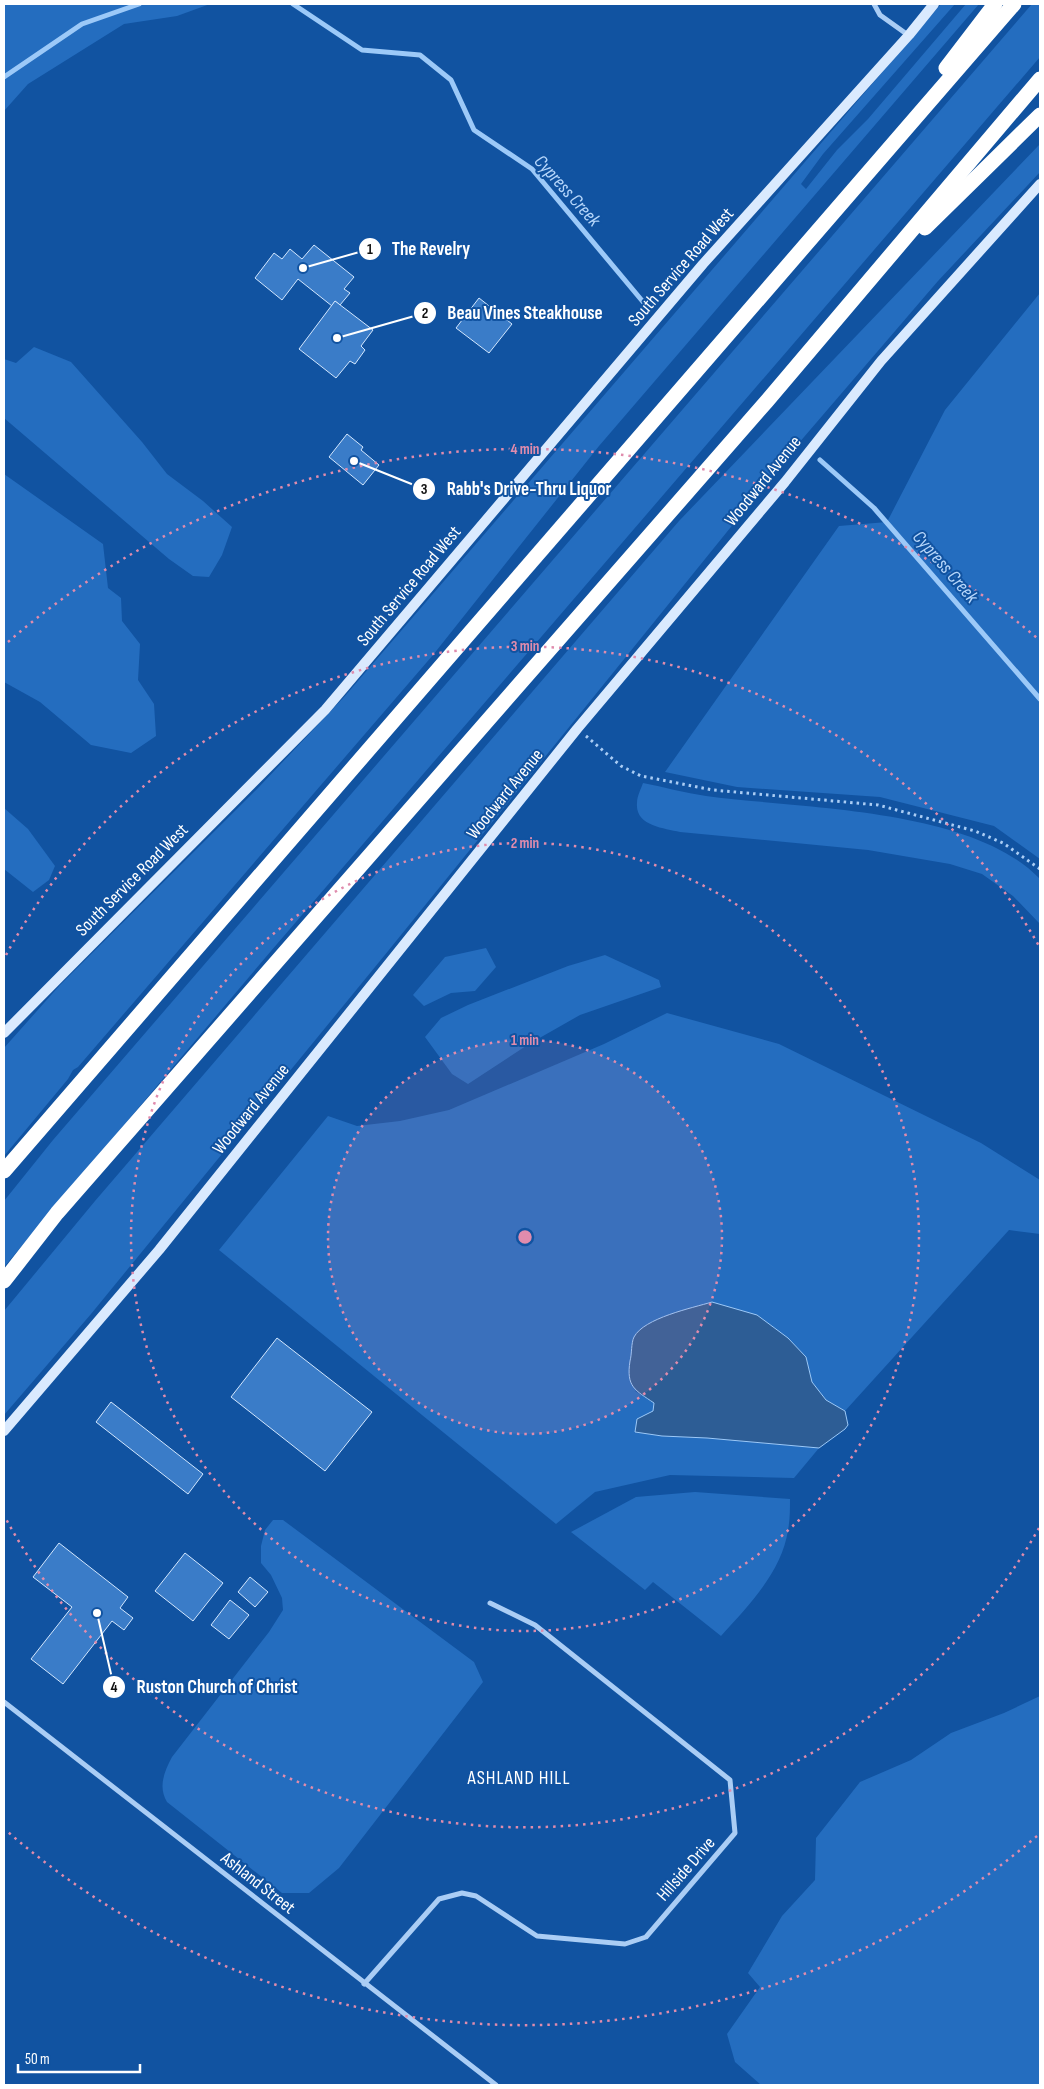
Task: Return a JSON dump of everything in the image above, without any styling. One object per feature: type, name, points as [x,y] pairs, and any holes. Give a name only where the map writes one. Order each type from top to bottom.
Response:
[{"type":"highway","points":[[839,207],[996,4]]},
{"type":"highway","points":[[4,1171],[1014,4]]},
{"type":"highway","points":[[4,1281],[57,1213],[853,300],[1040,79]]},
{"type":"highway","points":[[853,300],[1040,115]]},
{"type":"main road","name":"South Service Road West","points":[[4,1034],[325,710],[704,264],[909,36],[934,4]]},
{"type":"main road","name":"Woodward Avenue","points":[[4,1431],[159,1250],[578,729],[779,489],[881,361],[1040,184]]},
{"type":"street","points":[[874,4],[880,15],[909,36]]},
{"type":"street","name":"Hillside Drive","points":[[364,1984],[439,1899],[462,1893],[476,1896],[537,1936],[626,1944],[646,1937],[735,1833],[730,1780],[535,1625],[490,1603]]},
{"type":"street","name":"Ashland Street","points":[[4,1702],[496,2085]]},
{"type":"path","points":[[578,729],[621,766],[641,776],[713,790],[878,805],[974,831],[1003,843],[1040,869]]},
{"type":"shaded area","points":[[4,4],[210,4],[177,16],[124,24],[28,84],[4,111]]},
{"type":"shaded area","points":[[941,4],[955,4],[823,154],[801,184],[806,189],[837,150],[868,119],[966,4],[979,4],[599,446],[433,655],[78,1067],[73,1070],[68,1079],[4,1156],[4,1048],[60,985],[259,787],[345,696]]},
{"type":"shaded area","points":[[1032,4],[1040,4],[1040,57],[271,951],[4,1267],[4,1201],[53,1140]]},
{"type":"shaded area","points":[[1040,144],[1040,172],[938,281],[798,444],[384,956],[91,1314],[4,1415],[4,1311],[95,1201],[679,521]]},
{"type":"shaded area","points":[[1040,293],[1040,859],[994,826],[880,797],[737,787],[665,772],[839,526],[887,522],[945,410]]},
{"type":"shaded area","points":[[34,347],[71,362],[142,442],[167,474],[203,501],[232,527],[222,555],[209,577],[193,576],[169,559],[4,418],[4,359],[16,363]]},
{"type":"shaded area","points":[[4,474],[103,544],[108,588],[121,598],[122,621],[140,644],[138,680],[154,704],[156,736],[131,753],[91,745],[40,702],[4,682]]},
{"type":"shaded area","points":[[643,783],[706,796],[883,815],[972,837],[1010,855],[1040,879],[1040,924],[1013,896],[982,874],[950,864],[868,850],[680,832],[652,825],[641,817],[638,811],[637,803]]},
{"type":"shaded area","points":[[4,808],[28,829],[55,866],[49,880],[33,892],[4,869]]},
{"type":"shaded area","points":[[486,948],[496,967],[475,991],[451,993],[424,1006],[413,995],[445,957]]},
{"type":"shaded area","points":[[605,955],[659,980],[661,987],[580,1015],[529,1044],[468,1084],[452,1074],[425,1037],[441,1018],[468,1005],[568,966]]},
{"type":"shaded area","points":[[667,1013],[779,1044],[981,1143],[1040,1180],[1040,1234],[1009,1230],[845,1411],[826,1400],[812,1382],[806,1357],[788,1338],[757,1315],[635,1391],[654,1403],[653,1411],[635,1432],[662,1436],[819,1448],[794,1478],[670,1475],[595,1492],[556,1524],[219,1250],[328,1116],[357,1126],[400,1121],[449,1110],[604,1044]]},
{"type":"shaded area","points":[[712,1302],[757,1315],[788,1338],[806,1357],[812,1382],[826,1400],[845,1411],[848,1425],[845,1429],[819,1448],[662,1436],[635,1432],[637,1419],[653,1411],[654,1403],[633,1387],[629,1377],[634,1337],[639,1330],[658,1319]]},
{"type":"shaded area","points":[[695,1492],[790,1499],[788,1530],[779,1560],[762,1587],[721,1636],[653,1582],[645,1590],[571,1532],[636,1497]]},
{"type":"shaded area","points":[[273,1520],[283,1520],[474,1662],[483,1682],[339,1868],[309,1893],[282,1893],[167,1802],[163,1791],[163,1780],[172,1757],[269,1632],[283,1610],[282,1598],[271,1575],[261,1563],[261,1546],[265,1530]]},
{"type":"shaded area","points":[[1040,1696],[1040,2085],[761,2085],[735,2062],[727,2034],[760,1987],[748,1973],[782,1916],[815,1880],[816,1838],[860,1782],[911,1760],[951,1733],[1004,1713]]},
{"type":"building","points":[[314,245],[354,277],[344,289],[350,293],[340,305],[335,301],[332,306],[298,279],[282,300],[255,278],[274,253],[282,259],[290,249],[302,259]]},
{"type":"building","points":[[479,298],[512,324],[489,353],[456,328]]},
{"type":"building","points":[[335,301],[373,330],[361,346],[365,350],[355,364],[350,361],[336,378],[299,349]]},
{"type":"building","points":[[347,434],[363,447],[361,450],[379,465],[363,485],[329,457]]},
{"type":"building","points":[[277,1338],[372,1412],[325,1471],[231,1397]]},
{"type":"building","points":[[111,1402],[203,1474],[188,1494],[96,1422]]},
{"type":"building","points":[[59,1543],[128,1597],[120,1608],[133,1618],[124,1630],[112,1621],[63,1684],[31,1659],[72,1607],[33,1577]]},
{"type":"building","points":[[185,1553],[223,1583],[193,1621],[155,1591]]},
{"type":"building","points":[[250,1577],[268,1592],[255,1607],[238,1592]]},
{"type":"building","points":[[230,1600],[249,1615],[229,1639],[211,1625]]},
{"type":"waterway","name":"Cypress Creek","points":[[4,77],[82,24],[139,4]]},
{"type":"waterway","name":"Cypress Creek","points":[[293,4],[362,50],[420,55],[451,80],[474,130],[532,169],[644,303]]},
{"type":"waterway","name":"Cypress Creek","points":[[820,460],[874,508],[1040,699]]},
{"type":"place","name":"The Revelry","points":[[303,268]]},
{"type":"place","name":"Beau Vines Steakhouse","points":[[337,338]]},
{"type":"place","name":"Rabb's Drive-Thru Liquor","points":[[354,461]]},
{"type":"place","name":"Ruston Church of Christ","points":[[97,1613]]},
{"type":"district","name":"ASHLAND HILL","points":[[519,1778]]}]
